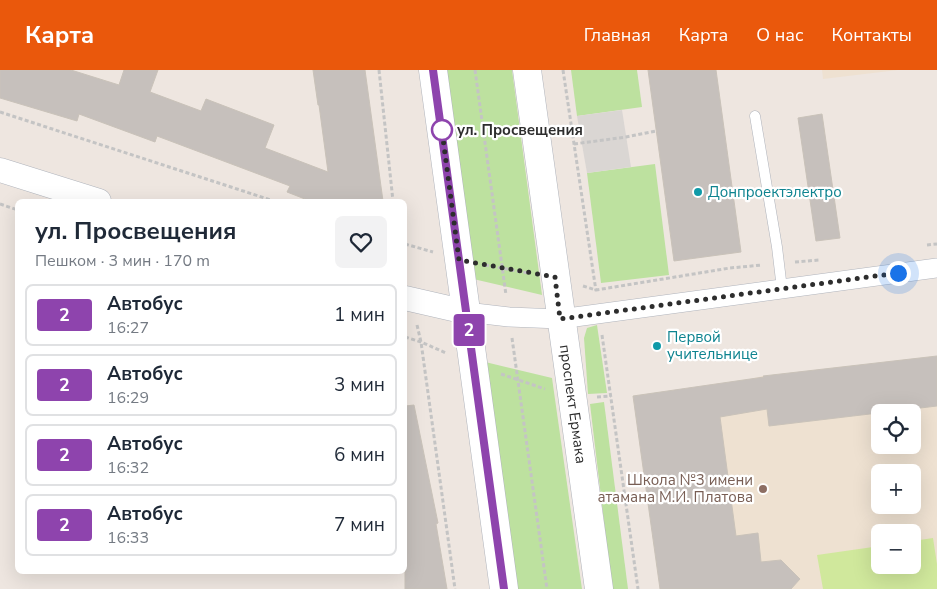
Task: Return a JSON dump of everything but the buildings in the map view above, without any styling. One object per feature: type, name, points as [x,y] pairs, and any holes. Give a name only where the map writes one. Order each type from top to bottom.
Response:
[{"type":"main road","points":[[433,70],[504,589]]},
{"type":"main road","name":"проспект Ермака","points":[[527,70],[560,319],[599,589]]},
{"type":"street","points":[[0,170],[93,199]]},
{"type":"street","points":[[407,298],[466,312],[509,317],[560,319],[937,268]]},
{"type":"lane","points":[[755,116],[777,247],[782,289]]},
{"type":"path","points":[[379,70],[394,199]]},
{"type":"path","points":[[0,112],[268,199]]},
{"type":"path","points":[[574,144],[656,131]]},
{"type":"path","points":[[0,204],[15,209]]},
{"type":"path","points":[[407,245],[459,260],[555,277],[596,290]]},
{"type":"path","points":[[407,338],[473,364],[572,399],[611,396]]},
{"type":"path","points":[[422,342],[455,589]]},
{"type":"shaded area","points":[[822,70],[898,70],[823,79]]},
{"type":"shaded area","points":[[622,110],[631,167],[587,173],[577,116]]},
{"type":"shaded area","name":"Школа №3 имени атамана М.И. Платова","points":[[937,356],[937,589],[660,589],[633,396],[750,379]]},
{"type":"green space","points":[[441,70],[512,70],[542,295],[469,278]]},
{"type":"green space","points":[[571,70],[637,70],[642,107],[577,116]]},
{"type":"green space","points":[[655,164],[669,275],[601,283],[587,173]]},
{"type":"green space","points":[[597,325],[607,393],[588,394],[584,338],[587,328]]},
{"type":"green space","points":[[481,361],[552,378],[582,589],[512,589]]},
{"type":"green space","points":[[604,402],[628,589],[612,589],[590,404]]},
{"type":"green space","points":[[933,538],[937,564],[937,589],[823,589],[817,555],[871,547],[871,574],[921,574],[921,540]]},
{"type":"bus line","name":"2","points":[[433,70],[504,589]]},
{"type":"place","name":"ул. Просвещения","points":[[442,130]]},
{"type":"place","name":"Донпроектэлектро","points":[[698,192]]},
{"type":"place","name":"Первой учительнице","points":[[657,346]]},
{"type":"place","name":"Школа №3 имени атамана М.И. Платова","points":[[763,489]]},
{"type":"route","points":[[442,130],[441,123],[459,260],[555,277],[560,319],[898,273]]}]
